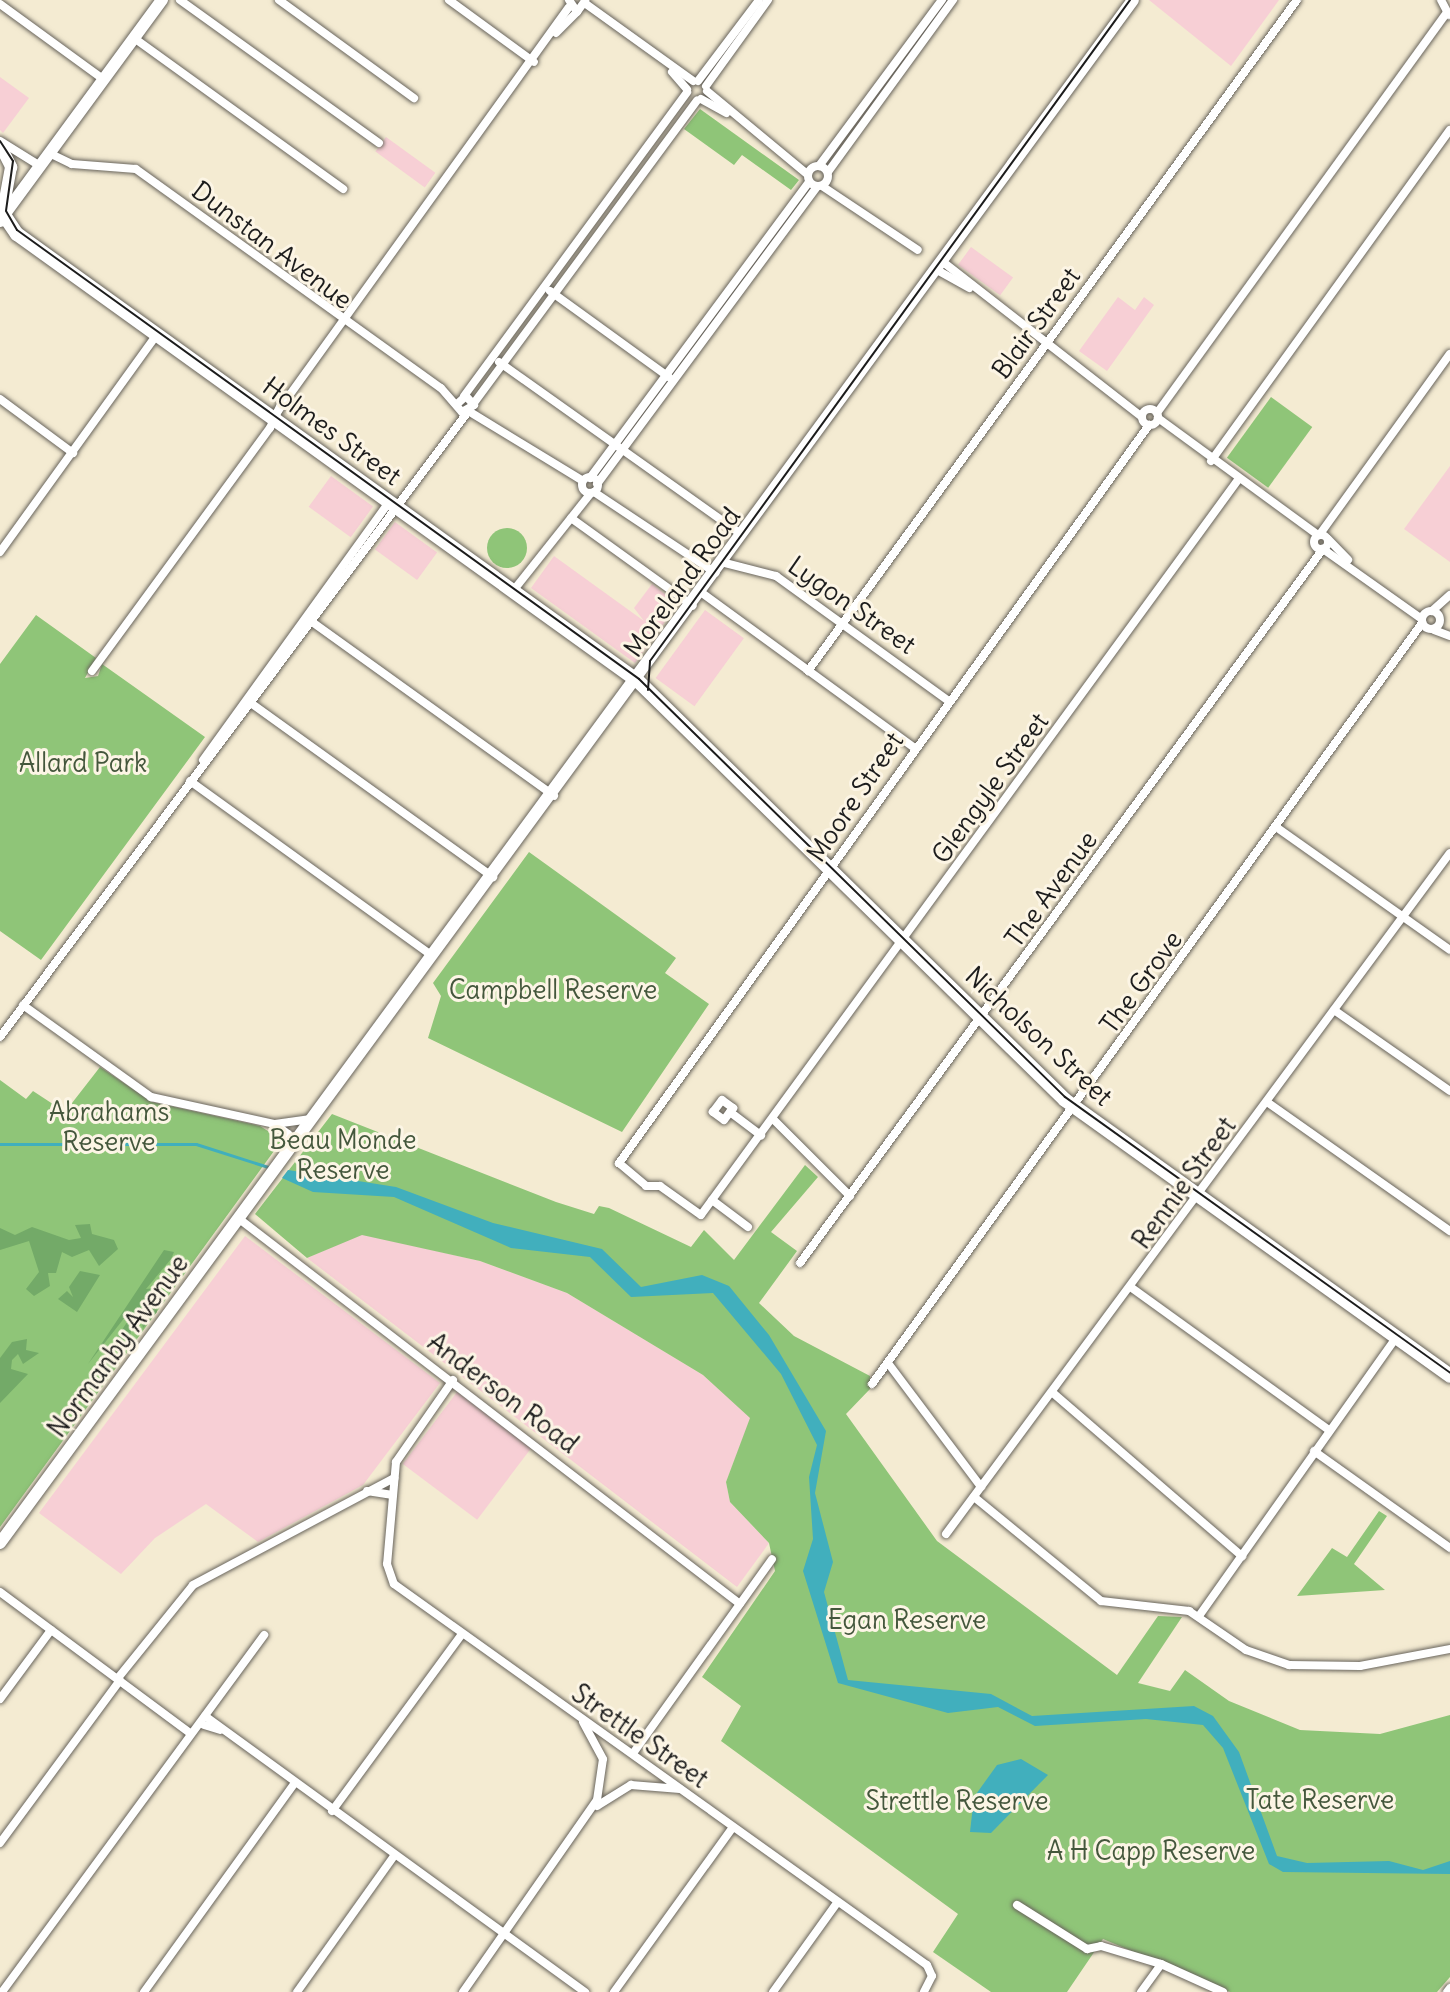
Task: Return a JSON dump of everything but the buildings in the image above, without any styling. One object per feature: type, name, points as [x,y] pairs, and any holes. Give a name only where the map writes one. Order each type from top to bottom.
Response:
[{"type":"main road","points":[[2,213],[162,0]]},
{"type":"main road","name":"Moreland Road","points":[[262,1187],[554,796],[1133,0]]},
{"type":"main road","points":[[0,143],[11,169],[2,213]]},
{"type":"main road","name":"Holmes Street","points":[[2,213],[17,234],[638,681]]},
{"type":"main road","name":"Nicholson Street","points":[[638,681],[1074,1107],[1450,1376]]},
{"type":"main road","name":"Normanby Avenue","points":[[0,1543],[262,1187]]},
{"type":"main road","name":"Normanby Avenue","points":[[0,1550],[9,1532]]},
{"type":"street","points":[[180,0],[379,143]]},
{"type":"street","points":[[279,0],[414,98]]},
{"type":"street","points":[[449,0],[534,62]]},
{"type":"street","points":[[0,1037],[393,504],[470,409],[498,361],[759,0]]},
{"type":"street","points":[[696,87],[768,0]]},
{"type":"street","points":[[513,591],[571,518],[590,486],[822,171],[942,0]]},
{"type":"street","points":[[814,182],[953,0]]},
{"type":"street","name":"Blair Street","points":[[808,671],[1297,0]]},
{"type":"street","points":[[0,4],[103,79]]},
{"type":"street","points":[[92,671],[297,384],[575,5],[611,26],[696,87],[791,158],[814,182],[846,197]]},
{"type":"street","name":"Moore Street","points":[[712,1200],[701,1215],[619,1163],[913,747],[1432,28],[1442,7]]},
{"type":"street","points":[[134,38],[343,189]]},
{"type":"street","points":[[696,87],[699,100]]},
{"type":"street","points":[[696,87],[699,100]]},
{"type":"street","points":[[699,100],[737,119]]},
{"type":"street","points":[[550,291],[699,100]]},
{"type":"street","points":[[1211,461],[1450,130]]},
{"type":"street","points":[[0,143],[37,168]]},
{"type":"street","name":"Dunstan Avenue","points":[[49,153],[74,164],[136,169],[459,402]]},
{"type":"street","points":[[791,158],[822,171],[846,197],[918,250]]},
{"type":"street","points":[[940,266],[1409,605],[1426,616],[1440,619],[1450,634]]},
{"type":"street","points":[[550,291],[670,378]]},
{"type":"street","points":[[0,552],[157,334]]},
{"type":"street","name":"The Avenue","points":[[800,1263],[1304,575],[1336,511],[1450,354]]},
{"type":"street","points":[[451,431],[459,402],[498,361]]},
{"type":"street","points":[[498,361],[744,536]]},
{"type":"street","points":[[0,399],[73,453]]},
{"type":"street","points":[[459,402],[721,568]]},
{"type":"street","points":[[459,402],[470,409]]},
{"type":"street","name":"Glengyle Street","points":[[712,1200],[1238,480]]},
{"type":"street","points":[[571,518],[693,606]]},
{"type":"street","name":"Lygon Street","points":[[721,568],[772,574],[947,700]]},
{"type":"street","points":[[702,593],[913,747]]},
{"type":"street","points":[[1426,616],[1448,597]]},
{"type":"street","points":[[1440,619],[1448,597]]},
{"type":"street","points":[[1426,616],[1432,630],[1450,634]]},
{"type":"street","name":"The Grove","points":[[872,1384],[1415,643],[1426,616]]},
{"type":"street","points":[[308,619],[554,796]]},
{"type":"street","name":"The Grove","points":[[1415,643],[1440,619]]},
{"type":"street","points":[[247,701],[494,877]]},
{"type":"street","points":[[190,781],[435,957]]},
{"type":"street","points":[[1279,829],[1450,950]]},
{"type":"street","name":"Rennie Street","points":[[946,1534],[1200,1197],[1450,853]]},
{"type":"street","points":[[23,1005],[151,1097],[275,1124],[311,1119]]},
{"type":"street","points":[[1334,1010],[1450,1091]]},
{"type":"street","points":[[1267,1102],[1450,1231]]},
{"type":"street","points":[[730,1112],[761,1135]]},
{"type":"street","points":[[773,1119],[850,1196]]},
{"type":"street","points":[[275,1124],[288,1134],[288,1150]]},
{"type":"street","points":[[712,1200],[748,1227]]},
{"type":"street","name":"Anderson Road","points":[[238,1218],[453,1380],[740,1604]]},
{"type":"street","points":[[1132,1288],[1329,1430]]},
{"type":"street","points":[[1199,1616],[1396,1338]]},
{"type":"street","points":[[888,1363],[981,1487]]},
{"type":"street","points":[[367,1491],[393,1495],[400,1453],[453,1380]]},
{"type":"street","points":[[1053,1393],[1242,1556]]},
{"type":"street","points":[[1314,1451],[1450,1548]]},
{"type":"street","points":[[0,1843],[119,1679],[193,1585],[394,1478]]},
{"type":"street","name":"Strettle Street","points":[[393,1495],[390,1576],[462,1634],[634,1752],[837,1903],[927,1965],[932,1976],[924,1992]]},
{"type":"street","points":[[974,1497],[1101,1601],[1199,1616],[1252,1653],[1314,1670],[1450,1649]]},
{"type":"street","points":[[634,1752],[772,1559]]},
{"type":"street","points":[[0,1592],[191,1729]]},
{"type":"street","points":[[0,1699],[51,1630]]},
{"type":"street","points":[[332,1811],[462,1634]]},
{"type":"street","points":[[2,1992],[191,1729],[204,1721],[264,1635]]},
{"type":"street","points":[[577,1715],[603,1759],[593,1809]]},
{"type":"street","points":[[204,1721],[221,1730],[585,1992]]},
{"type":"street","points":[[144,1992],[295,1783]]},
{"type":"street","points":[[463,1992],[593,1809],[631,1785],[687,1791]]},
{"type":"street","points":[[616,1992],[733,1827]]},
{"type":"street","points":[[297,1992],[394,1856]]},
{"type":"street","points":[[773,1992],[837,1903]]},
{"type":"street","points":[[1017,1905],[1087,1949],[1101,1946],[1161,1964],[1223,1992]]},
{"type":"street","points":[[1141,1992],[1161,1964]]},
{"type":"shaded area","points":[[1149,0],[1279,0],[1231,66]]},
{"type":"shaded area","points":[[0,77],[29,98],[3,133],[0,130]]},
{"type":"shaded area","points":[[386,137],[435,173],[425,187],[375,152]]},
{"type":"shaded area","points":[[971,247],[1013,278],[1000,295],[958,265]]},
{"type":"shaded area","points":[[1118,297],[1135,310],[1144,297],[1154,305],[1107,371],[1079,351]]},
{"type":"shaded area","points":[[1450,466],[1450,562],[1404,529]]},
{"type":"shaded area","points":[[331,476],[373,507],[351,537],[309,507]]},
{"type":"shaded area","points":[[395,522],[437,553],[417,580],[375,550]]},
{"type":"shaded area","points":[[554,556],[644,621],[634,608],[652,584],[678,604],[635,663],[531,588]]},
{"type":"shaded area","points":[[705,610],[744,638],[694,706],[656,678]]},
{"type":"shaded area","points":[[362,1234],[480,1261],[567,1293],[703,1375],[751,1418],[726,1482],[730,1502],[769,1543],[737,1587],[307,1258]]},
{"type":"shaded area","points":[[245,1236],[440,1383],[363,1485],[258,1542],[206,1504],[155,1538],[121,1574],[39,1513]]},
{"type":"shaded area","points":[[457,1392],[531,1448],[477,1520],[403,1464]]},
{"type":"green space","points":[[700,109],[799,180],[791,190],[742,155],[734,165],[684,129]]},
{"type":"green space","points":[[1271,397],[1312,427],[1268,488],[1227,458]]},
{"type":"green space","points":[[507,528],[521,534],[527,548],[521,562],[507,568],[493,562],[487,548],[493,534]]},
{"type":"green space","name":"Allard Park","points":[[36,615],[96,658],[85,678],[98,676],[102,664],[205,737],[41,960],[0,931],[0,664]]},
{"type":"green space","name":"Campbell Reserve","points":[[529,852],[676,958],[665,973],[709,1004],[622,1132],[428,1038],[441,996],[433,983]]},
{"type":"green space","name":"Abrahams Reserve","points":[[100,1067],[152,1102],[260,1126],[282,1140],[0,1527],[0,1080],[26,1099],[33,1091],[65,1112]]},
{"type":"green space","points":[[332,1114],[556,1202],[594,1214],[599,1206],[609,1208],[691,1247],[704,1230],[734,1260],[805,1165],[818,1177],[771,1232],[797,1251],[759,1303],[794,1336],[870,1376],[870,1389],[846,1414],[937,1541],[1117,1675],[1158,1616],[1182,1617],[1138,1683],[1170,1691],[1185,1670],[1229,1701],[1300,1730],[1380,1734],[1450,1715],[1450,1977],[1437,1992],[1230,1992],[1103,1939],[1067,1992],[991,1992],[933,1952],[958,1914],[721,1741],[741,1706],[702,1677],[775,1571],[769,1543],[730,1502],[726,1482],[750,1418],[703,1375],[567,1293],[480,1261],[362,1235],[307,1258],[255,1214]]},
{"type":"green space","points":[[90,1224],[92,1234],[114,1240],[118,1249],[99,1266],[89,1250],[72,1257],[62,1252],[56,1273],[48,1273],[50,1286],[34,1296],[26,1289],[39,1272],[29,1241],[0,1250],[0,1228],[15,1235],[32,1227],[69,1240],[81,1238],[75,1225]]},
{"type":"green space","points":[[164,1250],[174,1252],[146,1289],[156,1288],[157,1312],[143,1328],[141,1319],[133,1323],[129,1340],[115,1340],[134,1312],[129,1312],[88,1364]]},
{"type":"green space","points":[[80,1271],[100,1275],[77,1312],[58,1299],[67,1291],[73,1297],[69,1287]]},
{"type":"green space","points":[[27,1339],[26,1350],[39,1353],[23,1364],[18,1354],[12,1360],[11,1369],[28,1374],[0,1403],[0,1358],[12,1342]]},
{"type":"green space","points":[[1379,1511],[1387,1516],[1354,1564],[1385,1590],[1297,1596],[1332,1548],[1347,1557]]},
{"type":"water","points":[[288,1170],[396,1187],[493,1223],[602,1249],[641,1287],[702,1275],[729,1286],[769,1335],[826,1431],[815,1493],[833,1562],[824,1592],[848,1680],[991,1694],[1032,1716],[1194,1706],[1213,1716],[1239,1752],[1277,1856],[1307,1863],[1389,1861],[1423,1870],[1450,1861],[1450,1874],[1283,1872],[1269,1864],[1223,1748],[1203,1725],[1146,1719],[1035,1726],[998,1707],[948,1713],[838,1683],[803,1571],[813,1539],[809,1477],[817,1445],[781,1374],[713,1293],[631,1297],[590,1257],[511,1248],[394,1197],[313,1192],[282,1178]]},
{"type":"water","points":[[1021,1759],[1048,1775],[991,1833],[970,1832],[974,1797],[997,1765]]},
{"type":"waterway","points":[[0,1144],[196,1144],[271,1168]]},
{"type":"tram line","points":[[648,690],[650,661],[1130,0]]},
{"type":"tram line","points":[[0,141],[13,161],[6,211],[17,230],[639,679],[1065,1097],[1450,1373]]},
{"type":"park label","name":"Beau Monde Reserve","points":[[343,1155]]},
{"type":"park label","name":"Egan Reserve","points":[[907,1620]]},
{"type":"park label","name":"Tate Reserve","points":[[1320,1800]]},
{"type":"park label","name":"Strettle Reserve","points":[[957,1801]]},
{"type":"park label","name":"A H Capp Reserve","points":[[1151,1851]]}]
